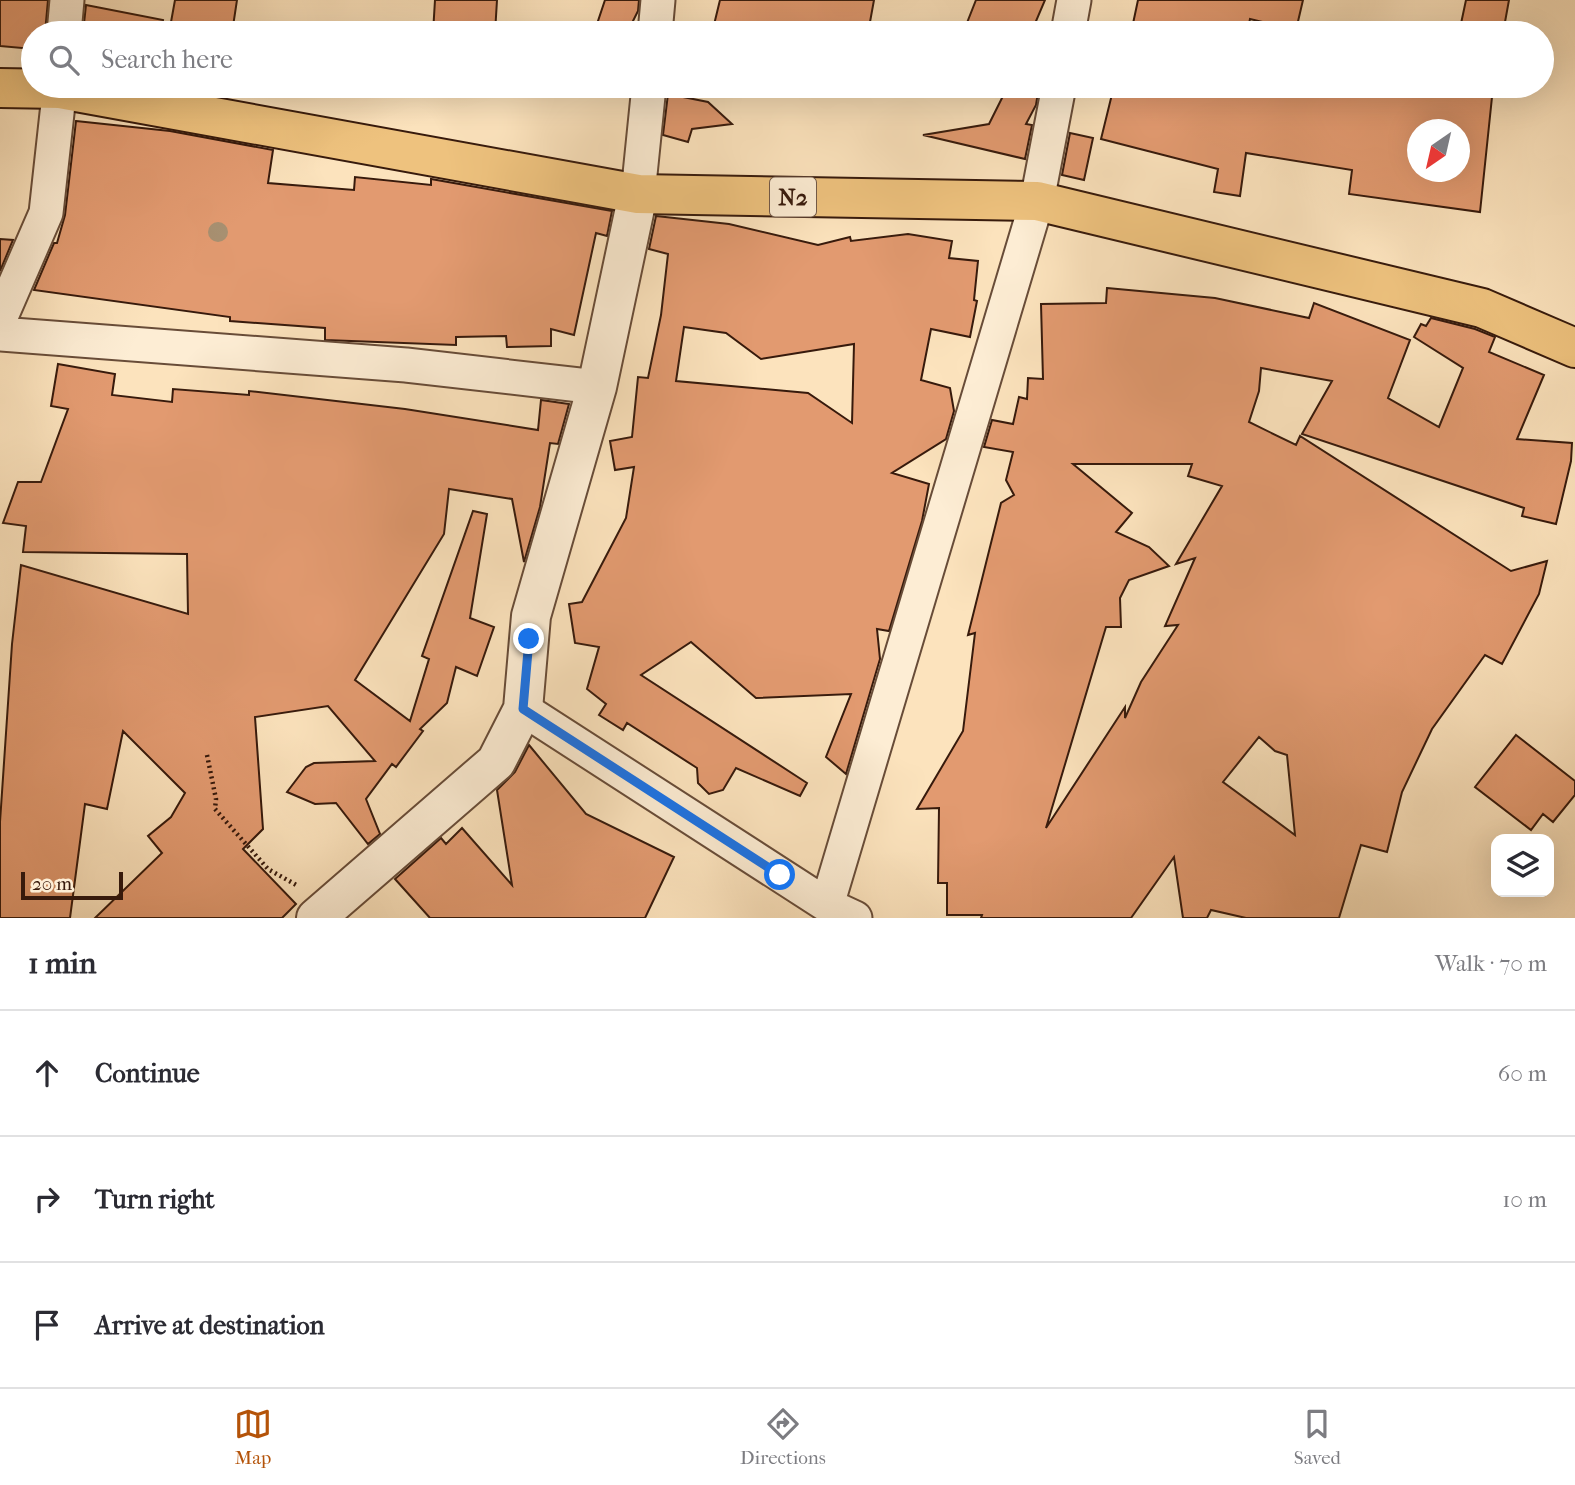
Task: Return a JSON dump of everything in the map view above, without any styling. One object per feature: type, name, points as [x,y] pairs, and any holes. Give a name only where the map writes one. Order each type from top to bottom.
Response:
[{"type":"highway","name":"N2","points":[[0,88],[21,88]]},
{"type":"highway","name":"N2","points":[[119,98],[638,194],[1037,201],[1482,308],[1573,345]]},
{"type":"street","points":[[65,21],[67,0]]},
{"type":"street","points":[[656,21],[659,0]]},
{"type":"street","points":[[1070,21],[1074,0]]},
{"type":"street","points":[[0,319],[46,213],[59,98]]},
{"type":"street","points":[[324,912],[496,762],[523,709],[531,616],[597,387],[638,194],[648,98]]},
{"type":"street","points":[[523,709],[841,912],[1037,201],[1057,98]]},
{"type":"street","points":[[0,334],[406,365],[597,387]]},
{"type":"path","points":[[207,755],[216,799],[215,809],[268,869],[324,912]]},
{"type":"building","points":[[0,0],[48,0],[46,21],[21,21],[21,48],[0,46]]},
{"type":"building","points":[[175,0],[237,0],[234,21],[171,21]]},
{"type":"building","points":[[435,0],[497,0],[496,21],[434,21]]},
{"type":"building","points":[[605,0],[639,0],[633,21],[598,21]]},
{"type":"building","points":[[720,0],[874,0],[870,21],[715,21]]},
{"type":"building","points":[[976,0],[1045,0],[1036,21],[968,21]]},
{"type":"building","points":[[1138,0],[1303,0],[1298,21],[1134,21]]},
{"type":"building","points":[[1466,0],[1509,0],[1505,21],[1462,21]]},
{"type":"building","points":[[86,5],[163,20],[163,21],[84,21]]},
{"type":"building","points":[[668,98],[708,102],[732,124],[692,129],[688,142],[663,135]]},
{"type":"building","points":[[1002,98],[1037,98],[1026,124],[1032,125],[1025,159],[923,135],[989,124]]},
{"type":"building","points":[[1111,98],[1492,98],[1480,212],[1349,194],[1352,170],[1246,153],[1240,196],[1214,192],[1218,169],[1101,139]]},
{"type":"building","points":[[76,121],[170,131],[273,150],[268,183],[354,190],[355,177],[431,185],[431,179],[612,211],[607,236],[596,233],[574,335],[551,329],[551,346],[507,347],[506,336],[456,337],[456,345],[325,340],[325,328],[230,321],[230,317],[34,290],[54,243],[57,243],[65,215]]},
{"type":"building","points":[[1070,133],[1093,138],[1084,180],[1062,175]]},
{"type":"building","points":[[656,216],[729,224],[818,245],[850,237],[851,241],[908,234],[952,241],[949,258],[978,261],[974,300],[977,301],[970,337],[931,329],[921,380],[950,388],[954,411],[946,439],[892,473],[929,484],[922,521],[889,631],[877,629],[880,659],[846,774],[826,757],[851,694],[756,698],[691,642],[641,675],[807,783],[800,796],[736,768],[723,790],[709,794],[698,783],[697,768],[627,723],[623,730],[599,715],[606,704],[587,689],[599,647],[575,643],[569,604],[582,602],[626,518],[634,467],[615,470],[610,441],[632,437],[638,377],[648,378],[661,315],[668,254],[649,249]],"holes":[[[684,327],[726,333],[761,359],[854,344],[852,423],[808,393],[676,381]]]},
{"type":"building","points":[[0,239],[13,240],[0,271]]},
{"type":"building","points":[[1107,288],[1215,298],[1309,318],[1314,303],[1410,340],[1388,398],[1439,427],[1463,368],[1414,337],[1421,324],[1426,326],[1431,318],[1475,329],[1495,337],[1489,352],[1544,375],[1517,439],[1572,443],[1571,461],[1556,524],[1522,516],[1524,508],[1302,434],[1332,381],[1261,368],[1259,391],[1249,422],[1296,445],[1300,436],[1511,571],[1547,561],[1539,594],[1502,664],[1485,655],[1432,729],[1402,792],[1387,852],[1361,845],[1339,918],[1246,918],[1211,910],[1207,918],[1183,918],[1174,857],[1131,918],[981,918],[982,915],[947,915],[947,883],[938,883],[939,808],[917,809],[963,731],[975,633],[968,635],[1001,503],[1014,495],[1006,480],[1013,452],[984,447],[992,420],[1013,424],[1019,397],[1027,399],[1028,378],[1043,379],[1041,304],[1106,303]],"holes":[[[1073,464],[1192,464],[1188,476],[1222,486],[1176,564],[1195,558],[1165,626],[1178,625],[1141,682],[1125,718],[1125,707],[1046,828],[1106,627],[1121,627],[1120,598],[1129,580],[1169,566],[1149,547],[1116,532],[1132,513]],[[1259,737],[1275,751],[1287,755],[1295,835],[1223,782]]]},
{"type":"building","points":[[58,364],[115,374],[112,395],[172,402],[173,389],[249,395],[249,391],[405,409],[538,430],[541,400],[569,404],[558,444],[550,443],[540,507],[524,562],[512,499],[449,489],[444,534],[355,680],[410,721],[429,659],[422,656],[473,511],[487,514],[470,618],[494,627],[477,676],[456,667],[447,703],[420,729],[423,731],[396,767],[392,764],[366,799],[380,834],[368,844],[336,803],[315,804],[287,792],[306,767],[314,763],[375,761],[328,706],[255,717],[263,829],[243,849],[296,904],[282,918],[95,918],[162,853],[148,836],[171,817],[185,793],[123,731],[107,809],[85,804],[70,918],[0,918],[0,822],[12,644],[21,565],[188,614],[187,554],[23,552],[26,526],[3,523],[18,482],[41,482],[68,409],[51,406]]},
{"type":"building","points":[[1516,735],[1575,781],[1575,795],[1553,822],[1543,814],[1531,830],[1475,787]]},
{"type":"building","points":[[529,745],[586,814],[674,857],[645,918],[430,918],[395,879],[441,838],[446,844],[462,828],[512,885],[497,790],[515,772]]},
{"type":"route","points":[[529,639],[523,709],[780,875]]}]
